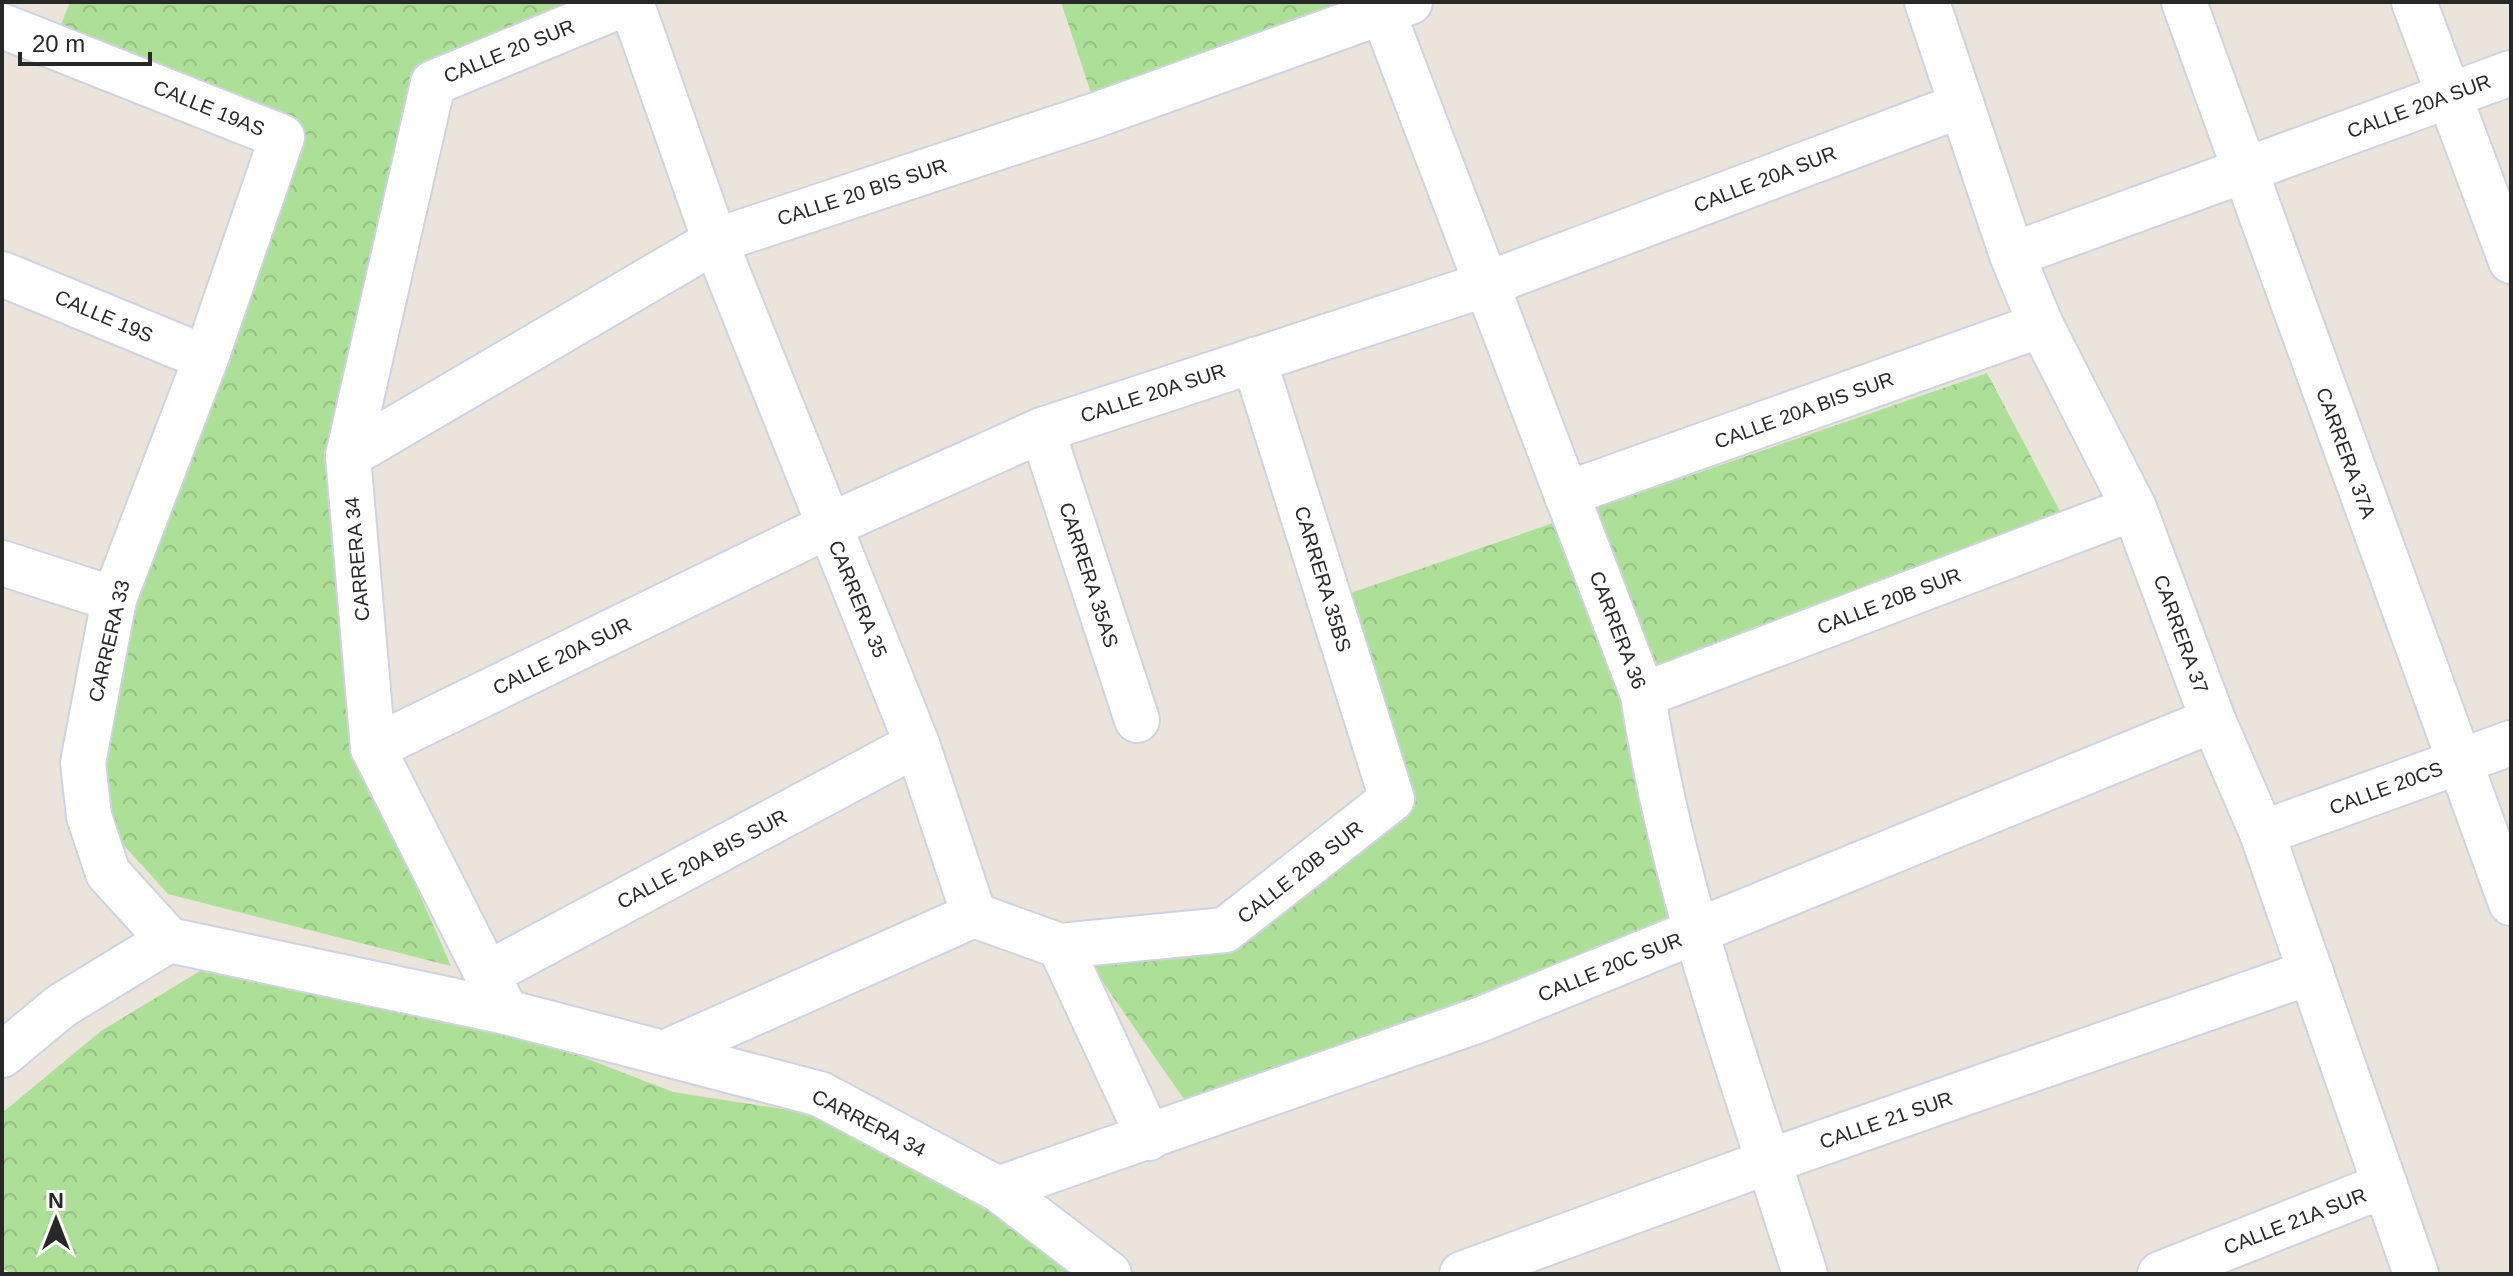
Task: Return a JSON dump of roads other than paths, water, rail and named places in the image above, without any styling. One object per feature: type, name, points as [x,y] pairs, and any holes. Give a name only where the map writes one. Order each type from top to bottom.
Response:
[{"type":"street","name":"CALLE 20 SUR","points":[[433,83],[630,2]]},
{"type":"street","name":"CARRERA 35","points":[[630,2],[715,241],[917,744],[974,915]]},
{"type":"street","name":"CARRERA 37","points":[[1927,2],[2012,255],[2041,325],[2134,508],[2213,720],[2262,833],[2416,1274]]},
{"type":"street","name":"CARRERA 37A","points":[[2184,2],[2511,903]]},
{"type":"street","points":[[2414,2],[2511,261]]},
{"type":"street","name":"CALLE 20 BIS SUR","points":[[348,456],[715,241],[1096,115],[1391,5]]},
{"type":"street","name":"CARRERA 36","points":[[1391,5],[1487,284],[1643,695],[1653,762],[1697,932],[1805,1274]]},
{"type":"street","name":"CALLE 19AS","points":[[2,26],[282,137]]},
{"type":"street","name":"CALLE 20A SUR","points":[[2012,255],[2511,73]]},
{"type":"street","name":"CARRERA 34","points":[[433,83],[348,456],[373,748],[496,993]]},
{"type":"street","name":"CALLE 20A SUR","points":[[373,748],[828,526],[1042,430],[1487,284],[1962,105]]},
{"type":"street","name":"CARRERA 33","points":[[169,940],[108,873],[89,816],[83,763],[114,599],[206,358],[282,137]]},
{"type":"street","name":"CALLE 19S","points":[[2,274],[206,358]]},
{"type":"street","name":"CALLE 20A BIS SUR","points":[[1566,494],[2041,325]]},
{"type":"street","name":"CARRERA 35BS","points":[[1254,360],[1392,799]]},
{"type":"street","name":"CARRERA 35AS","points":[[1042,430],[1137,720]]},
{"type":"street","name":"CALLE 20B SUR","points":[[1643,695],[2134,508]]},
{"type":"street","points":[[2,563],[114,599]]},
{"type":"street","name":"CALLE 20C SUR","points":[[998,1189],[1479,1020],[2213,720]]},
{"type":"street","name":"CALLE 20CS","points":[[2262,833],[2511,743]]},
{"type":"street","name":"CALLE 20A BIS SUR","points":[[496,993],[917,744]]},
{"type":"street","name":"CALLE 20B SUR","points":[[1060,946],[1225,930],[1392,799]]},
{"type":"street","points":[[664,1053],[974,915],[1060,946],[1149,1138]]},
{"type":"street","name":"CARRERA 34","points":[[169,940],[496,993],[664,1053],[820,1094],[998,1189],[1109,1274]]},
{"type":"street","points":[[2,1055],[61,1006],[169,940]]},
{"type":"street","name":"CALLE 21 SUR","points":[[1462,1274],[1770,1161],[2311,972]]},
{"type":"street","name":"CALLE 21A SUR","points":[[2160,1274],[2385,1185]]}]
